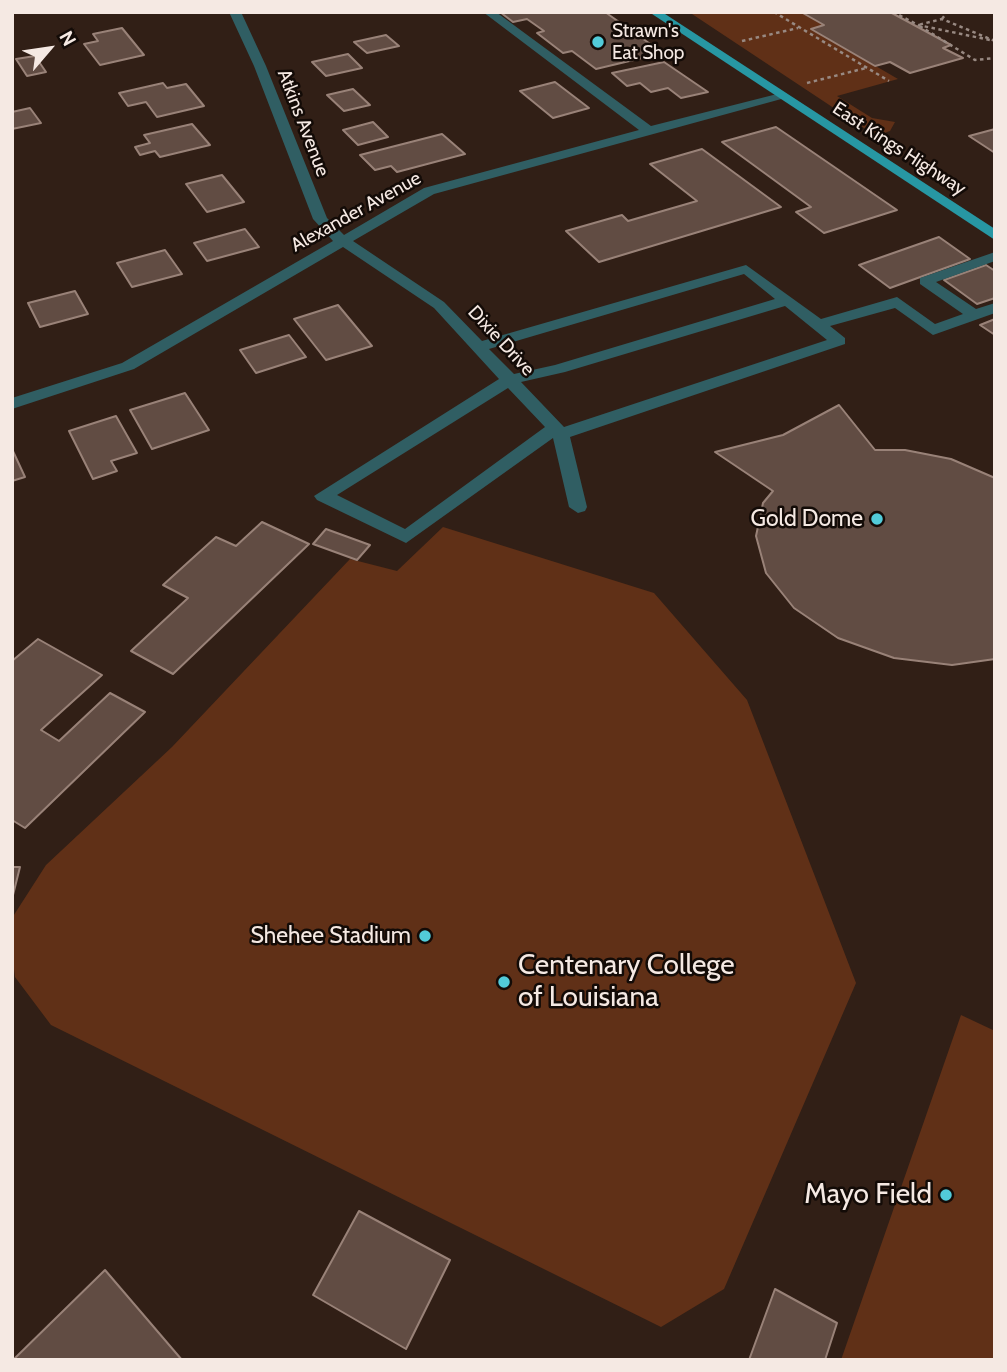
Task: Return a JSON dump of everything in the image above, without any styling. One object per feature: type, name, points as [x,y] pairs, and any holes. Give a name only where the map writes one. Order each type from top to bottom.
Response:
[{"type":"main road","name":"East Kings Highway","points":[[654,12],[995,236]]},
{"type":"street","name":"Atkins Avenue","points":[[235,12],[260,65],[320,219],[330,232],[342,240]]},
{"type":"street","points":[[488,12],[649,131]]},
{"type":"street","name":"Alexander Avenue","points":[[12,404],[128,366],[429,191],[782,95]]},
{"type":"street","name":"Dixie Drive","points":[[342,240],[427,295],[558,431]]},
{"type":"street","points":[[818,325],[995,256]]},
{"type":"street","points":[[477,347],[746,269],[839,341],[558,431],[406,537],[323,496],[509,380],[559,369],[786,301]]},
{"type":"street","points":[[909,290],[933,330],[995,308]]},
{"type":"street","points":[[909,290],[974,315]]},
{"type":"street","points":[[558,431],[578,507]]},
{"type":"path","points":[[774,12],[889,81]]},
{"type":"path","points":[[893,12],[975,60],[995,58]]},
{"type":"path","points":[[942,19],[947,12]]},
{"type":"path","points":[[918,25],[942,19],[995,41]]},
{"type":"path","points":[[918,25],[995,41]]},
{"type":"path","points":[[735,43],[799,27]]},
{"type":"path","points":[[799,85],[867,68]]},
{"type":"shaded area","points":[[689,12],[801,12],[824,25],[812,29],[898,79],[837,96],[872,118],[895,122],[890,131],[876,136]]},
{"type":"shaded area","name":"Shehee Stadium","points":[[443,527],[654,593],[747,700],[856,983],[724,1289],[661,1327],[51,1025],[15,977],[12,918],[46,865],[172,747],[350,559],[397,571]]},
{"type":"shaded area","name":"Mayo Field","points":[[961,1015],[995,1031],[995,1360],[841,1360]]},
{"type":"building","name":"Strawn's Eat Shop","points":[[500,12],[605,12],[663,53],[596,69],[572,51],[563,53],[537,33],[544,31],[527,19],[513,22]]},
{"type":"building","points":[[801,12],[890,12],[951,45],[943,48],[963,58],[910,73],[890,62],[875,66],[811,29],[824,25]]},
{"type":"building","points":[[122,28],[144,55],[100,65],[84,44],[98,41],[93,34]]},
{"type":"building","points":[[386,35],[399,46],[367,53],[354,42]]},
{"type":"building","points":[[348,54],[362,68],[326,76],[312,62]]},
{"type":"building","points":[[35,56],[46,72],[27,76],[16,59]]},
{"type":"building","points":[[664,62],[708,92],[681,98],[668,88],[651,92],[640,83],[627,86],[612,73]]},
{"type":"building","points":[[555,82],[589,108],[553,118],[520,91]]},
{"type":"building","points":[[163,83],[167,88],[186,84],[204,106],[157,117],[146,102],[128,106],[119,93]]},
{"type":"building","points":[[353,89],[370,105],[344,111],[327,95]]},
{"type":"building","points":[[30,108],[41,123],[12,129],[12,112]]},
{"type":"building","points":[[373,122],[388,137],[358,145],[343,130]]},
{"type":"building","points":[[192,124],[210,145],[160,157],[155,151],[140,155],[135,147],[150,143],[144,135]]},
{"type":"building","points":[[776,127],[897,210],[824,233],[796,212],[811,207],[722,142]]},
{"type":"building","points":[[995,129],[995,153],[969,136]]},
{"type":"building","points":[[442,134],[465,154],[397,172],[391,166],[375,170],[360,155]]},
{"type":"building","points":[[702,149],[781,207],[599,262],[566,231],[622,215],[628,221],[697,201],[650,164]]},
{"type":"building","points":[[222,175],[244,202],[207,212],[186,184]]},
{"type":"building","points":[[245,229],[259,247],[207,261],[194,243]]},
{"type":"building","points":[[939,237],[970,259],[890,288],[859,265]]},
{"type":"building","points":[[165,250],[182,274],[132,287],[117,263]]},
{"type":"building","points":[[986,265],[995,271],[995,298],[977,304],[944,280]]},
{"type":"building","points":[[75,291],[88,314],[40,327],[28,303]]},
{"type":"building","points":[[338,305],[372,346],[326,360],[294,319]]},
{"type":"building","points":[[995,319],[995,335],[980,325]]},
{"type":"building","points":[[289,335],[306,357],[256,373],[240,350]]},
{"type":"building","points":[[185,393],[209,430],[152,449],[130,410]]},
{"type":"building","name":"Gold Dome","points":[[839,405],[875,450],[905,450],[951,459],[995,478],[995,659],[952,665],[894,658],[838,638],[794,608],[766,573],[756,536],[763,503],[773,491],[715,452],[783,435]]},
{"type":"building","points":[[116,416],[137,453],[111,461],[117,471],[93,479],[69,431]]},
{"type":"building","points":[[12,449],[25,477],[12,481]]},
{"type":"building","points":[[262,522],[309,544],[173,674],[131,651],[188,598],[163,585],[216,537],[236,546]]},
{"type":"building","points":[[326,529],[370,545],[357,560],[313,544]]},
{"type":"building","points":[[38,639],[102,675],[41,730],[59,741],[110,693],[145,712],[25,828],[12,820],[12,661]]},
{"type":"building","points":[[12,867],[20,867],[12,899]]},
{"type":"building","points":[[359,1211],[450,1260],[406,1349],[313,1295]]},
{"type":"building","points":[[105,1270],[182,1360],[13,1360]]},
{"type":"building","points":[[775,1289],[837,1323],[825,1360],[749,1360]]},
{"type":"place","name":"Strawn's Eat Shop","points":[[598,42]]},
{"type":"place","name":"Gold Dome","points":[[877,519]]},
{"type":"place","name":"Shehee Stadium","points":[[425,936]]},
{"type":"place","name":"Centenary College of Louisiana","points":[[504,982]]},
{"type":"place","name":"Mayo Field","points":[[946,1195]]}]
